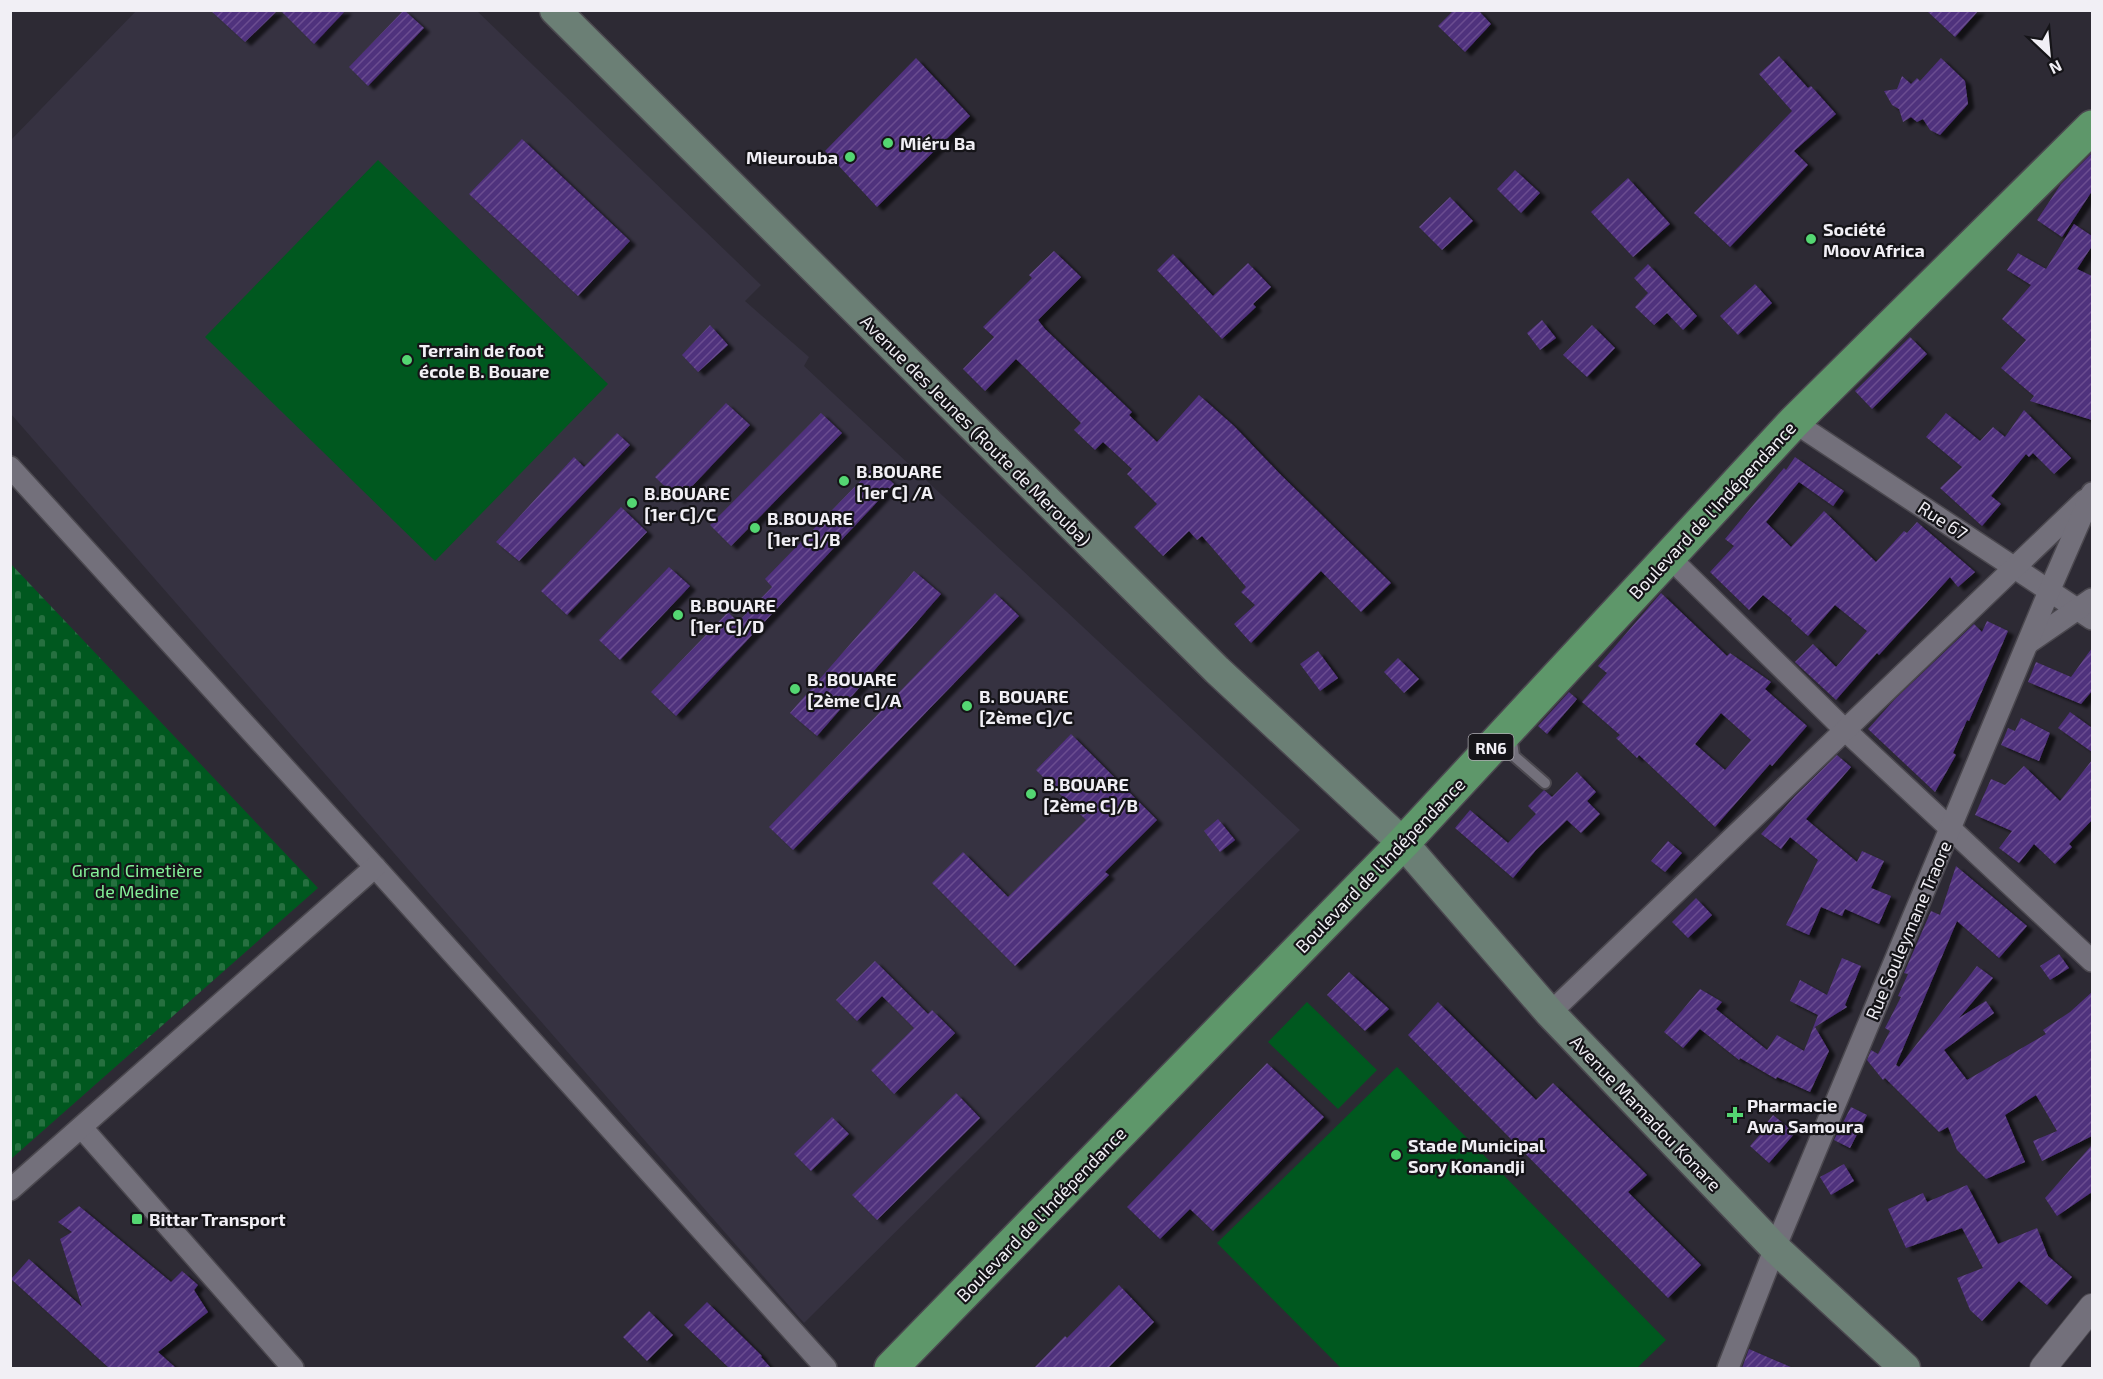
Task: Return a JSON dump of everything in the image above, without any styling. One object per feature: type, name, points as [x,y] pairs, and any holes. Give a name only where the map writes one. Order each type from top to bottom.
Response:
[{"type":"highway","name":"Boulevard de l'Indépendance","points":[[891,1368],[1403,843],[1794,422],[2092,127]]},
{"type":"main road","name":"Avenue des Jeunes (Route de Merouba)","points":[[555,10],[1209,662],[1403,843]]},
{"type":"main road","name":"Avenue Mamadou Konare","points":[[1403,843],[1550,1012],[1775,1248],[1905,1368]]},
{"type":"street","name":"Rue 67","points":[[1794,422],[2050,590],[2088,609]]},
{"type":"street","points":[[10,468],[375,867],[826,1368]]},
{"type":"street","points":[[1550,1012],[2092,493]]},
{"type":"street","name":"Rue Souleymane Traore","points":[[1728,1368],[1775,1248],[2092,493]]},
{"type":"street","points":[[1668,556],[1845,729],[2092,961]]},
{"type":"street","points":[[2028,643],[2088,609]]},
{"type":"street","points":[[10,1190],[375,867]]},
{"type":"street","points":[[81,1128],[293,1368]]},
{"type":"street","points":[[2043,1368],[2092,1307]]},
{"type":"lane","points":[[1509,728],[1514,756],[1545,783]]},
{"type":"shaded area","points":[[136,11],[477,11],[761,285],[745,301],[809,357],[804,366],[1300,830],[804,1323],[11,414],[10,141]]},
{"type":"green space","name":"Terrain de foot école B. Bouare","points":[[378,160],[608,384],[435,561],[205,337]]},
{"type":"green space","name":"Grand Cimetière de Medine","points":[[10,563],[318,888],[11,1159],[10,1159]]},
{"type":"green space","points":[[1307,1002],[1377,1070],[1338,1109],[1268,1042]]},
{"type":"green space","name":"Stade Municipal Sory Konandji","points":[[1397,1067],[1666,1340],[1637,1368],[1341,1368],[1217,1243]]},
{"type":"building","points":[[210,10],[278,10],[245,42]]},
{"type":"building","points":[[280,10],[346,10],[314,44]]},
{"type":"building","points":[[404,10],[424,28],[368,86],[349,67]]},
{"type":"building","points":[[1454,10],[1478,10],[1491,24],[1465,52],[1438,26]]},
{"type":"building","points":[[1926,10],[1979,10],[1955,37]]},
{"type":"building","points":[[1779,56],[1836,114],[1794,151],[1808,165],[1730,247],[1694,213],[1792,111],[1759,74]]},
{"type":"building","points":[[916,58],[970,116],[877,207],[825,151]]},
{"type":"building","points":[[1941,58],[1965,81],[1968,104],[1940,135],[1930,130],[1923,119],[1917,122],[1911,117],[1903,122],[1899,109],[1892,105],[1884,91],[1897,89],[1902,76],[1911,84],[1917,78],[1920,81]]},
{"type":"building","points":[[522,139],[630,241],[578,296],[469,194]]},
{"type":"building","points":[[2092,153],[2092,191],[2062,237],[2037,220],[2061,184]]},
{"type":"building","points":[[1515,170],[1540,193],[1521,213],[1497,189]]},
{"type":"building","points":[[1628,178],[1670,224],[1633,257],[1591,212]]},
{"type":"building","points":[[1450,197],[1473,221],[1442,250],[1419,227]]},
{"type":"building","points":[[2074,224],[2092,236],[2092,246],[2077,269],[2092,276],[2092,420],[2030,401],[2034,396],[2001,368],[2026,340],[2002,319],[2031,285],[2007,270],[2018,253],[2046,269]]},
{"type":"building","points":[[1054,251],[1081,277],[1038,320],[1045,329],[1132,412],[1129,415],[1157,442],[1199,395],[1234,426],[1391,583],[1361,612],[1321,571],[1251,643],[1234,624],[1255,605],[1241,592],[1246,587],[1202,536],[1197,540],[1189,531],[1163,556],[1134,527],[1157,504],[1127,474],[1132,469],[1103,442],[1095,450],[1074,430],[1081,423],[1016,359],[985,391],[963,369],[994,337],[983,327],[1032,278],[1029,275]]},
{"type":"building","points":[[1173,254],[1213,296],[1248,263],[1271,287],[1253,304],[1256,307],[1222,339],[1157,270]]},
{"type":"building","points":[[1648,264],[1697,316],[1683,330],[1667,313],[1654,325],[1635,307],[1648,293],[1634,278]]},
{"type":"building","points":[[1755,284],[1772,303],[1738,335],[1720,316]]},
{"type":"building","points":[[1542,320],[1556,338],[1540,350],[1527,333]]},
{"type":"building","points":[[710,325],[728,345],[698,372],[682,355]]},
{"type":"building","points":[[1592,325],[1615,348],[1587,377],[1563,355]]},
{"type":"building","points":[[1910,337],[1927,354],[1872,409],[1855,391]]},
{"type":"building","points":[[726,403],[750,425],[679,500],[655,477]]},
{"type":"building","points":[[2024,410],[2071,458],[2054,474],[2033,453],[2029,457],[2026,454],[1991,496],[2001,504],[1982,526],[1940,488],[1962,467],[1926,437],[1946,413],[1980,441],[1993,427],[2005,437]]},
{"type":"building","points":[[821,413],[842,433],[731,546],[710,525]]},
{"type":"building","points":[[617,433],[630,445],[519,561],[496,542],[574,457],[584,467]]},
{"type":"building","points":[[1795,457],[1844,491],[1833,506],[1799,482],[1766,522],[1791,547],[1824,511],[1876,562],[1904,531],[1907,533],[1917,522],[1975,572],[1958,587],[1950,577],[1879,655],[1877,653],[1836,700],[1795,662],[1813,644],[1836,667],[1867,631],[1835,605],[1808,636],[1763,595],[1749,610],[1710,572],[1734,546],[1725,539]]},
{"type":"building","points":[[875,466],[894,484],[676,716],[651,692],[728,612],[738,622],[772,587],[765,579]]},
{"type":"building","points":[[621,507],[647,532],[567,615],[541,591]]},
{"type":"building","points":[[669,567],[690,586],[620,660],[599,640]]},
{"type":"building","points":[[914,571],[941,594],[817,736],[790,713]]},
{"type":"building","points":[[995,593],[1019,616],[793,850],[769,827]]},
{"type":"building","points":[[1661,593],[1727,656],[1730,653],[1771,682],[1765,689],[1807,726],[1715,827],[1639,755],[1637,758],[1616,738],[1620,735],[1582,702],[1607,673],[1598,666]],"holes":[[[1721,713],[1751,740],[1725,770],[1695,744]]]},
{"type":"building","points":[[1987,621],[2008,631],[1953,753],[1956,755],[1935,792],[1868,729],[1895,699],[1974,624],[1982,632]]},
{"type":"building","points":[[2092,648],[2092,691],[2081,704],[2028,682],[2036,662],[2071,677]]},
{"type":"building","points":[[1318,651],[1338,678],[1320,691],[1300,664]]},
{"type":"building","points":[[1398,658],[1419,679],[1404,693],[1384,672]]},
{"type":"building","points":[[1569,692],[1577,699],[1547,734],[1538,726]]},
{"type":"building","points":[[2070,712],[2092,728],[2092,752],[2058,728]]},
{"type":"building","points":[[2021,718],[2050,733],[2039,761],[2001,745],[2008,728],[2015,731]]},
{"type":"building","points":[[1071,734],[1157,820],[1105,872],[1109,875],[1015,966],[932,883],[963,852],[1008,897],[1086,820],[1036,770]]},
{"type":"building","points":[[1837,755],[1851,767],[1806,819],[1857,862],[1862,851],[1884,861],[1871,888],[1891,896],[1879,924],[1845,909],[1842,916],[1821,907],[1809,935],[1786,925],[1818,860],[1790,837],[1781,849],[1761,834],[1795,796]]},
{"type":"building","points":[[2092,760],[2092,820],[2069,844],[2072,847],[2055,864],[2034,844],[2019,863],[1999,848],[2012,831],[1975,815],[1991,779],[2005,785],[2024,766],[2060,801]]},
{"type":"building","points":[[1577,772],[1596,792],[1587,801],[1600,814],[1581,833],[1567,820],[1536,850],[1513,878],[1455,828],[1470,810],[1508,843],[1536,814],[1528,806],[1544,790],[1552,797]]},
{"type":"building","points":[[1218,819],[1235,840],[1220,852],[1204,831]]},
{"type":"building","points":[[1668,841],[1682,853],[1665,872],[1651,861]]},
{"type":"building","points":[[1956,866],[2027,926],[1999,958],[1957,921],[1896,1065],[1899,1067],[1977,966],[1993,978],[1959,1018],[1986,1001],[1994,1013],[1944,1050],[1967,1080],[2046,1034],[2043,1030],[2070,1012],[2092,992],[2092,1136],[2042,1161],[2033,1141],[2057,1131],[2036,1095],[2005,1115],[2025,1162],[1986,1179],[1957,1150],[1948,1127],[1939,1132],[1885,1078],[1883,1080],[1867,1060],[1871,1050],[1878,1054],[1890,1031],[1885,1028],[1901,997],[1898,996],[1908,974],[1904,973],[1931,911],[1940,915]]},
{"type":"building","points":[[1696,898],[1712,915],[1688,938],[1672,922]]},
{"type":"building","points":[[2059,954],[2069,968],[2050,980],[2040,966]]},
{"type":"building","points":[[1842,958],[1861,966],[1845,1005],[1847,1007],[1815,1027],[1829,1051],[1810,1092],[1777,1077],[1776,1079],[1740,1058],[1739,1060],[1700,1029],[1683,1048],[1664,1032],[1700,989],[1722,1002],[1716,1009],[1767,1050],[1777,1035],[1804,1051],[1818,1015],[1790,1001],[1800,980],[1827,995]]},
{"type":"building","points":[[875,961],[928,1014],[932,1010],[955,1033],[894,1094],[871,1070],[914,1028],[882,996],[857,1021],[836,1000]]},
{"type":"building","points":[[1349,972],[1389,1009],[1365,1031],[1327,995]]},
{"type":"building","points":[[1438,1002],[1536,1100],[1553,1083],[1647,1175],[1628,1192],[1701,1265],[1668,1298],[1408,1035]]},
{"type":"building","points":[[1267,1063],[1324,1117],[1213,1231],[1190,1209],[1160,1239],[1127,1207]]},
{"type":"building","points":[[956,1093],[980,1118],[877,1220],[852,1195]]},
{"type":"building","points":[[1851,1107],[1867,1115],[1850,1148],[1834,1140]]},
{"type":"building","points":[[1773,1115],[1795,1133],[1769,1163],[1750,1146]]},
{"type":"building","points":[[832,1117],[849,1134],[811,1171],[794,1154]]},
{"type":"building","points":[[2092,1145],[2092,1192],[2057,1216],[2045,1198]]},
{"type":"building","points":[[1844,1164],[1854,1181],[1831,1195],[1820,1177]]},
{"type":"building","points":[[1967,1185],[1998,1244],[2037,1228],[2048,1256],[2072,1277],[2047,1305],[2019,1281],[1982,1321],[1970,1310],[1957,1278],[1983,1268],[1962,1228],[1906,1248],[1888,1209],[1923,1193],[1927,1202]]},
{"type":"building","points":[[79,1206],[171,1282],[182,1271],[198,1285],[194,1290],[208,1312],[158,1352],[176,1368],[109,1368],[11,1279],[29,1259],[82,1307],[60,1239],[72,1232],[58,1222]]},
{"type":"building","points":[[1119,1285],[1154,1322],[1108,1368],[1034,1368],[1065,1336],[1067,1338]]},
{"type":"building","points":[[707,1302],[762,1356],[771,1368],[729,1368],[684,1325]]},
{"type":"building","points":[[649,1311],[673,1335],[647,1361],[623,1337]]},
{"type":"building","points":[[1749,1349],[1793,1368],[1742,1368]]},
{"type":"place","name":"Miéru Ba","points":[[888,143]]},
{"type":"place","name":"Mieurouba","points":[[850,157]]},
{"type":"place","name":"Société Moov Africa","points":[[1811,239]]},
{"type":"place","name":"Terrain de foot école B. Bouare","points":[[407,360]]},
{"type":"place","name":"B.BOUARE [1er C] /A","points":[[844,481]]},
{"type":"place","name":"B.BOUARE [1er C]/C","points":[[632,503]]},
{"type":"place","name":"B.BOUARE [1er C]/B","points":[[755,528]]},
{"type":"place","name":"B.BOUARE [1er C]/D","points":[[678,615]]},
{"type":"place","name":"B. BOUARE [2ème C]/A","points":[[795,689]]},
{"type":"place","name":"B. BOUARE [2ème C]/C","points":[[967,706]]},
{"type":"place","name":"B.BOUARE [2ème C]/B","points":[[1031,794]]},
{"type":"place","name":"Pharmacie Awa Samoura","points":[[1735,1115]]},
{"type":"place","name":"Stade Municipal Sory Konandji","points":[[1396,1155]]},
{"type":"place","name":"Bittar Transport","points":[[137,1219]]}]
